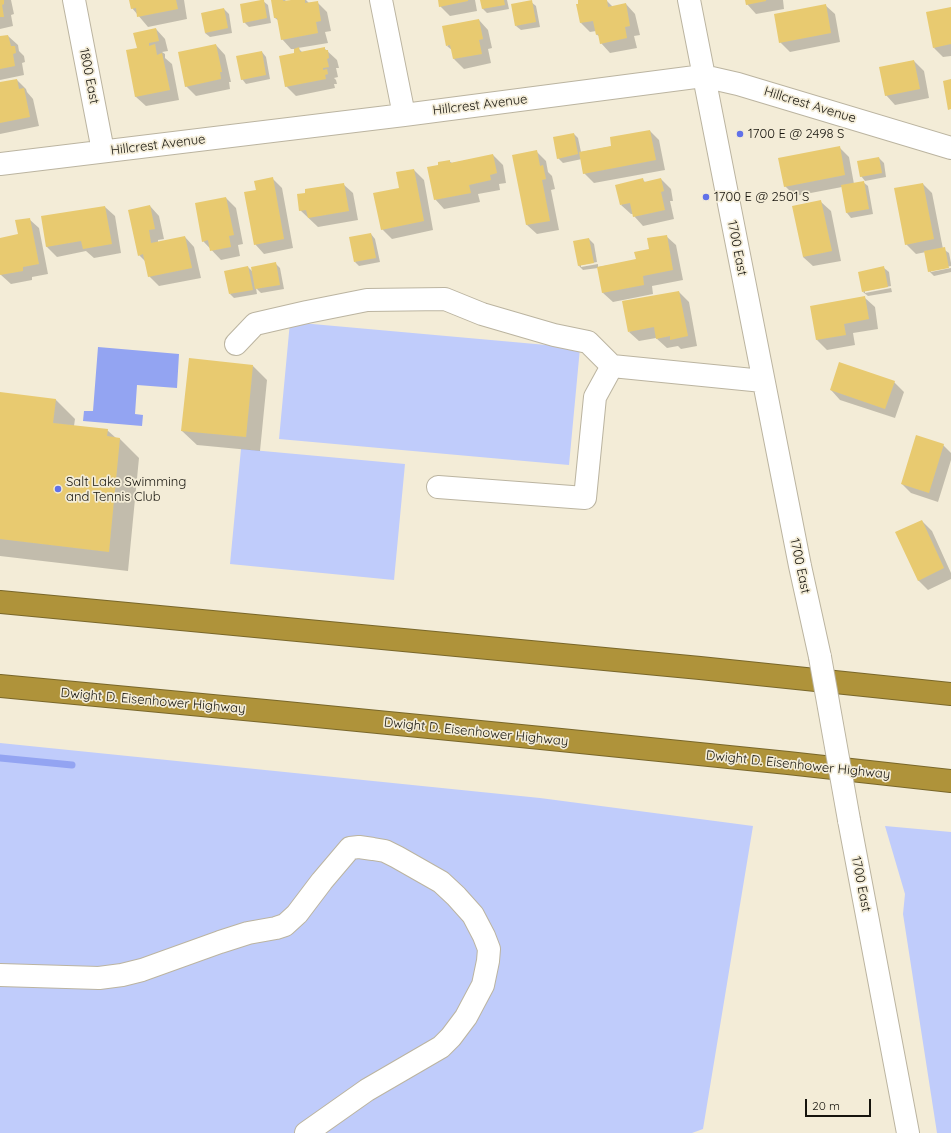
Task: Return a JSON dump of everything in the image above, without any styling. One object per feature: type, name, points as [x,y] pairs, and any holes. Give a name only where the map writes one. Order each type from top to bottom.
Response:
[{"type":"highway","points":[[0,602],[951,694]]},
{"type":"highway","name":"Dwight D. Eisenhower Highway","points":[[0,686],[541,738],[951,781]]},
{"type":"street","name":"1800 East","points":[[74,0],[104,152]]},
{"type":"street","points":[[381,0],[404,115]]},
{"type":"street","name":"1700 East","points":[[689,0],[798,558],[820,657],[908,1133]]},
{"type":"street","name":"Hillcrest Avenue","points":[[0,164],[404,115],[703,76],[738,84],[951,148]]},
{"type":"street","points":[[236,344],[255,324],[307,312],[367,300],[445,299],[482,314],[554,335],[588,342],[612,366],[763,381]]},
{"type":"street","points":[[438,487],[585,498],[595,397],[612,366]]},
{"type":"street","points":[[0,975],[99,978],[122,975],[142,970],[248,933],[285,925],[297,914],[350,848],[359,847],[385,851],[397,857],[442,882],[473,915],[489,949],[488,961],[482,985],[466,1017],[451,1037],[441,1047],[367,1090],[306,1133]]},
{"type":"shaded area","points":[[290,322],[580,348],[569,465],[279,439]]},
{"type":"shaded area","points":[[241,449],[405,464],[394,580],[230,564]]},
{"type":"shaded area","points":[[0,743],[540,798],[753,826],[703,1129],[692,1133],[0,1133]]},
{"type":"shaded area","points":[[885,826],[951,832],[951,1133],[937,1133],[903,914],[905,894]]},
{"type":"water","points":[[98,347],[179,354],[177,388],[137,385],[135,414],[143,415],[142,426],[83,421],[84,411],[93,411]]},
{"type":"building","points":[[0,0],[4,0],[4,4],[2,5],[4,17],[0,17]]},
{"type":"building","points":[[129,0],[176,0],[178,9],[137,17],[136,8],[131,9]]},
{"type":"building","points":[[264,0],[267,18],[243,23],[240,4]]},
{"type":"building","points":[[271,0],[305,0],[305,3],[318,1],[321,21],[316,22],[318,33],[281,40],[277,18],[274,18]]},
{"type":"building","points":[[438,0],[468,0],[468,1],[439,7]]},
{"type":"building","points":[[480,0],[504,0],[505,5],[482,9]]},
{"type":"building","points":[[532,0],[536,22],[515,26],[511,4]]},
{"type":"building","points":[[578,0],[607,0],[608,7],[626,3],[630,26],[625,27],[627,38],[600,44],[598,34],[596,35],[593,21],[580,23],[576,4],[578,4]]},
{"type":"building","points":[[745,0],[766,0],[766,1],[746,5]]},
{"type":"building","points":[[826,4],[831,33],[779,43],[774,14]]},
{"type":"building","points":[[951,7],[951,44],[933,48],[926,12]]},
{"type":"building","points":[[224,8],[228,28],[205,33],[201,13]]},
{"type":"building","points":[[479,19],[483,39],[479,40],[482,54],[453,59],[450,45],[446,46],[442,26]]},
{"type":"building","points":[[156,28],[159,41],[149,43],[149,46],[155,44],[157,55],[162,53],[170,90],[135,97],[126,50],[137,48],[133,33]]},
{"type":"building","points":[[8,35],[11,46],[15,46],[16,53],[13,54],[15,66],[0,69],[0,36]]},
{"type":"building","points":[[216,44],[222,72],[220,72],[221,79],[185,87],[178,52]]},
{"type":"building","points":[[299,47],[300,52],[325,47],[325,50],[328,50],[329,58],[327,59],[329,67],[323,68],[323,70],[327,69],[328,74],[325,75],[326,79],[285,87],[279,56],[294,53],[294,49]]},
{"type":"building","points":[[262,51],[266,75],[241,80],[236,56]]},
{"type":"building","points":[[914,60],[920,89],[885,96],[879,67]]},
{"type":"building","points":[[17,79],[19,89],[24,88],[30,117],[0,123],[0,82]]},
{"type":"building","points":[[951,79],[951,109],[948,110],[943,81]]},
{"type":"building","points":[[650,130],[656,160],[583,174],[579,152],[611,146],[610,137]]},
{"type":"building","points":[[574,133],[578,154],[557,159],[553,137]]},
{"type":"building","points":[[840,146],[845,175],[784,187],[778,158]]},
{"type":"building","points":[[537,150],[540,166],[543,165],[546,179],[542,180],[550,221],[526,225],[512,155]]},
{"type":"building","points":[[493,154],[497,173],[490,175],[491,180],[469,185],[471,193],[434,200],[427,167],[438,165],[438,162],[450,160],[450,163]]},
{"type":"building","points":[[879,157],[882,173],[860,177],[857,161]]},
{"type":"building","points":[[414,169],[424,221],[381,230],[373,193],[399,188],[396,172]]},
{"type":"building","points":[[273,177],[284,239],[254,245],[244,192],[256,190],[254,181]]},
{"type":"building","points":[[643,178],[644,182],[661,178],[664,191],[661,192],[665,210],[633,217],[630,203],[620,205],[615,185]]},
{"type":"building","points":[[864,181],[869,209],[846,213],[841,185]]},
{"type":"building","points":[[344,183],[349,211],[308,218],[306,210],[299,211],[297,194],[305,193],[305,189]]},
{"type":"building","points":[[923,183],[934,239],[905,245],[894,188]]},
{"type":"building","points":[[226,197],[234,235],[229,236],[231,247],[210,251],[208,240],[202,242],[195,203]]},
{"type":"building","points":[[821,200],[832,251],[803,257],[792,206]]},
{"type":"building","points":[[150,205],[155,229],[149,230],[151,243],[185,236],[192,268],[148,277],[143,254],[138,256],[128,210]]},
{"type":"building","points":[[105,206],[112,244],[83,249],[81,241],[46,247],[41,216]]},
{"type":"building","points":[[30,218],[39,264],[23,267],[23,271],[0,275],[0,238],[18,234],[15,220]]},
{"type":"building","points":[[371,233],[376,258],[354,262],[349,237]]},
{"type":"building","points":[[667,235],[673,270],[643,276],[644,285],[602,293],[597,267],[636,259],[634,252],[649,249],[647,238]]},
{"type":"building","points":[[589,238],[594,263],[578,266],[573,241]]},
{"type":"building","points":[[945,247],[949,268],[928,272],[924,251]]},
{"type":"building","points":[[276,262],[280,285],[255,289],[251,267]]},
{"type":"building","points":[[248,266],[253,290],[229,294],[224,271]]},
{"type":"building","points":[[884,266],[888,287],[862,292],[858,272]]},
{"type":"building","points":[[679,291],[688,336],[670,340],[670,336],[656,339],[654,327],[628,332],[622,301]]},
{"type":"building","points":[[865,296],[869,319],[844,324],[846,335],[816,340],[810,306]]},
{"type":"building","points":[[189,358],[253,365],[246,437],[181,431]]},
{"type":"building","points":[[839,362],[895,381],[885,409],[830,390]]},
{"type":"building","name":"Salt Lake Swimming and Tennis Club","points":[[0,392],[56,399],[53,423],[108,429],[107,436],[120,438],[109,552],[0,539]]},
{"type":"building","points":[[916,435],[944,444],[929,493],[901,484]]},
{"type":"building","points":[[922,520],[944,568],[918,581],[895,532]]},
{"type":"waterway","points":[[0,758],[72,765]]},
{"type":"place","name":"1700 E @ 2498 S","points":[[740,134]]},
{"type":"place","name":"1700 E @ 2501 S","points":[[706,197]]},
{"type":"place","name":"Salt Lake Swimming and Tennis Club","points":[[58,489]]}]
